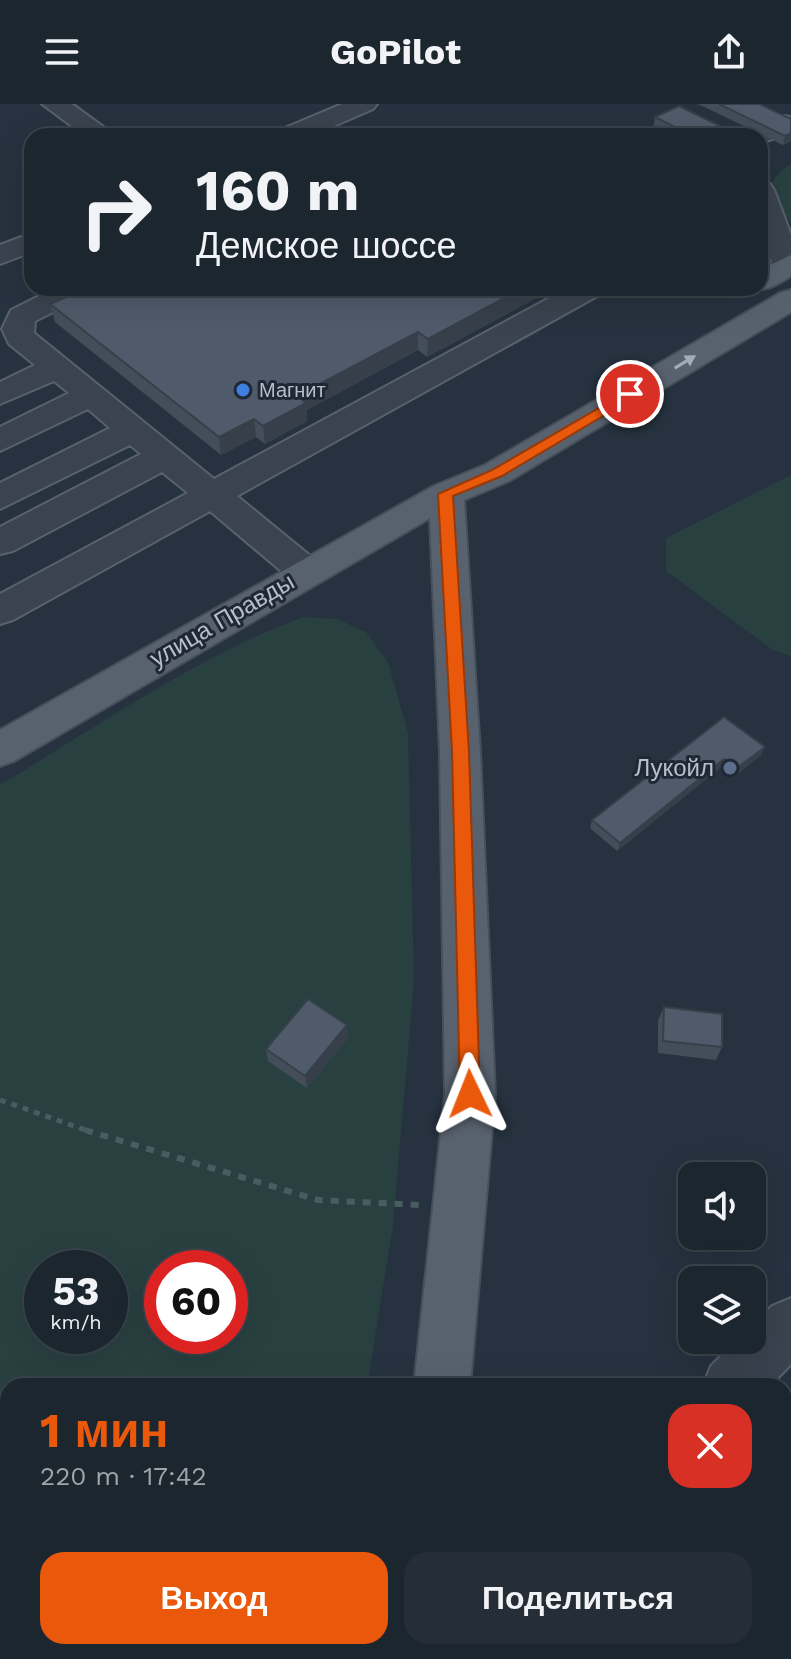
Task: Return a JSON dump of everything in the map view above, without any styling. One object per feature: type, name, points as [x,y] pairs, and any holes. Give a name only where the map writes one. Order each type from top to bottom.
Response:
[{"type":"main road","points":[[768,278],[790,265]]},
{"type":"main road","name":"улица Правды","points":[[0,750],[306,572],[446,494],[497,473],[791,299]]},
{"type":"main road","points":[[443,1378],[470,1094],[460,752],[446,494],[471,452],[485,444]]},
{"type":"street","points":[[55,104],[91,128]]},
{"type":"street","points":[[308,128],[364,104]]},
{"type":"street","points":[[768,130],[782,124],[791,125]]},
{"type":"street","points":[[768,210],[790,265]]},
{"type":"street","points":[[0,255],[24,245]]},
{"type":"street","points":[[63,296],[22,316],[10,341],[57,367],[306,572]]},
{"type":"street","points":[[0,611],[575,296]]},
{"type":"street","points":[[0,394],[57,367]]},
{"type":"street","points":[[0,440],[91,395]]},
{"type":"street","points":[[0,497],[133,430]]},
{"type":"street","points":[[0,542],[165,456]]},
{"type":"path","points":[[0,1100],[119,1142],[318,1200],[457,1207]]},
{"type":"green space","points":[[791,164],[791,223],[774,198],[772,185],[781,171]]},
{"type":"green space","points":[[791,475],[791,656],[773,650],[666,571],[666,538]]},
{"type":"green space","points":[[304,617],[337,619],[366,632],[388,662],[408,733],[414,980],[393,1226],[368,1378],[0,1378],[0,785],[187,671]]},
{"type":"building","points":[[719,104],[759,104],[791,119],[791,133],[785,136]]},
{"type":"building","points":[[679,106],[722,127],[676,128],[655,117]]},
{"type":"building","points":[[68,296],[508,296],[428,339],[418,332],[297,396],[306,403],[263,426],[254,419],[219,437],[50,304]]},
{"type":"building","points":[[724,717],[765,747],[737,768],[724,759],[620,843],[592,820]]},
{"type":"building","points":[[308,999],[347,1025],[305,1076],[266,1049]]},
{"type":"building","points":[[664,1007],[722,1014],[722,1047],[663,1041]]},
{"type":"place","name":"Магнит","points":[[243,390]]},
{"type":"place","name":"Лукойл","points":[[730,768]]},
{"type":"route","points":[[470,1094],[460,752],[446,494],[497,473],[630,394]]}]
